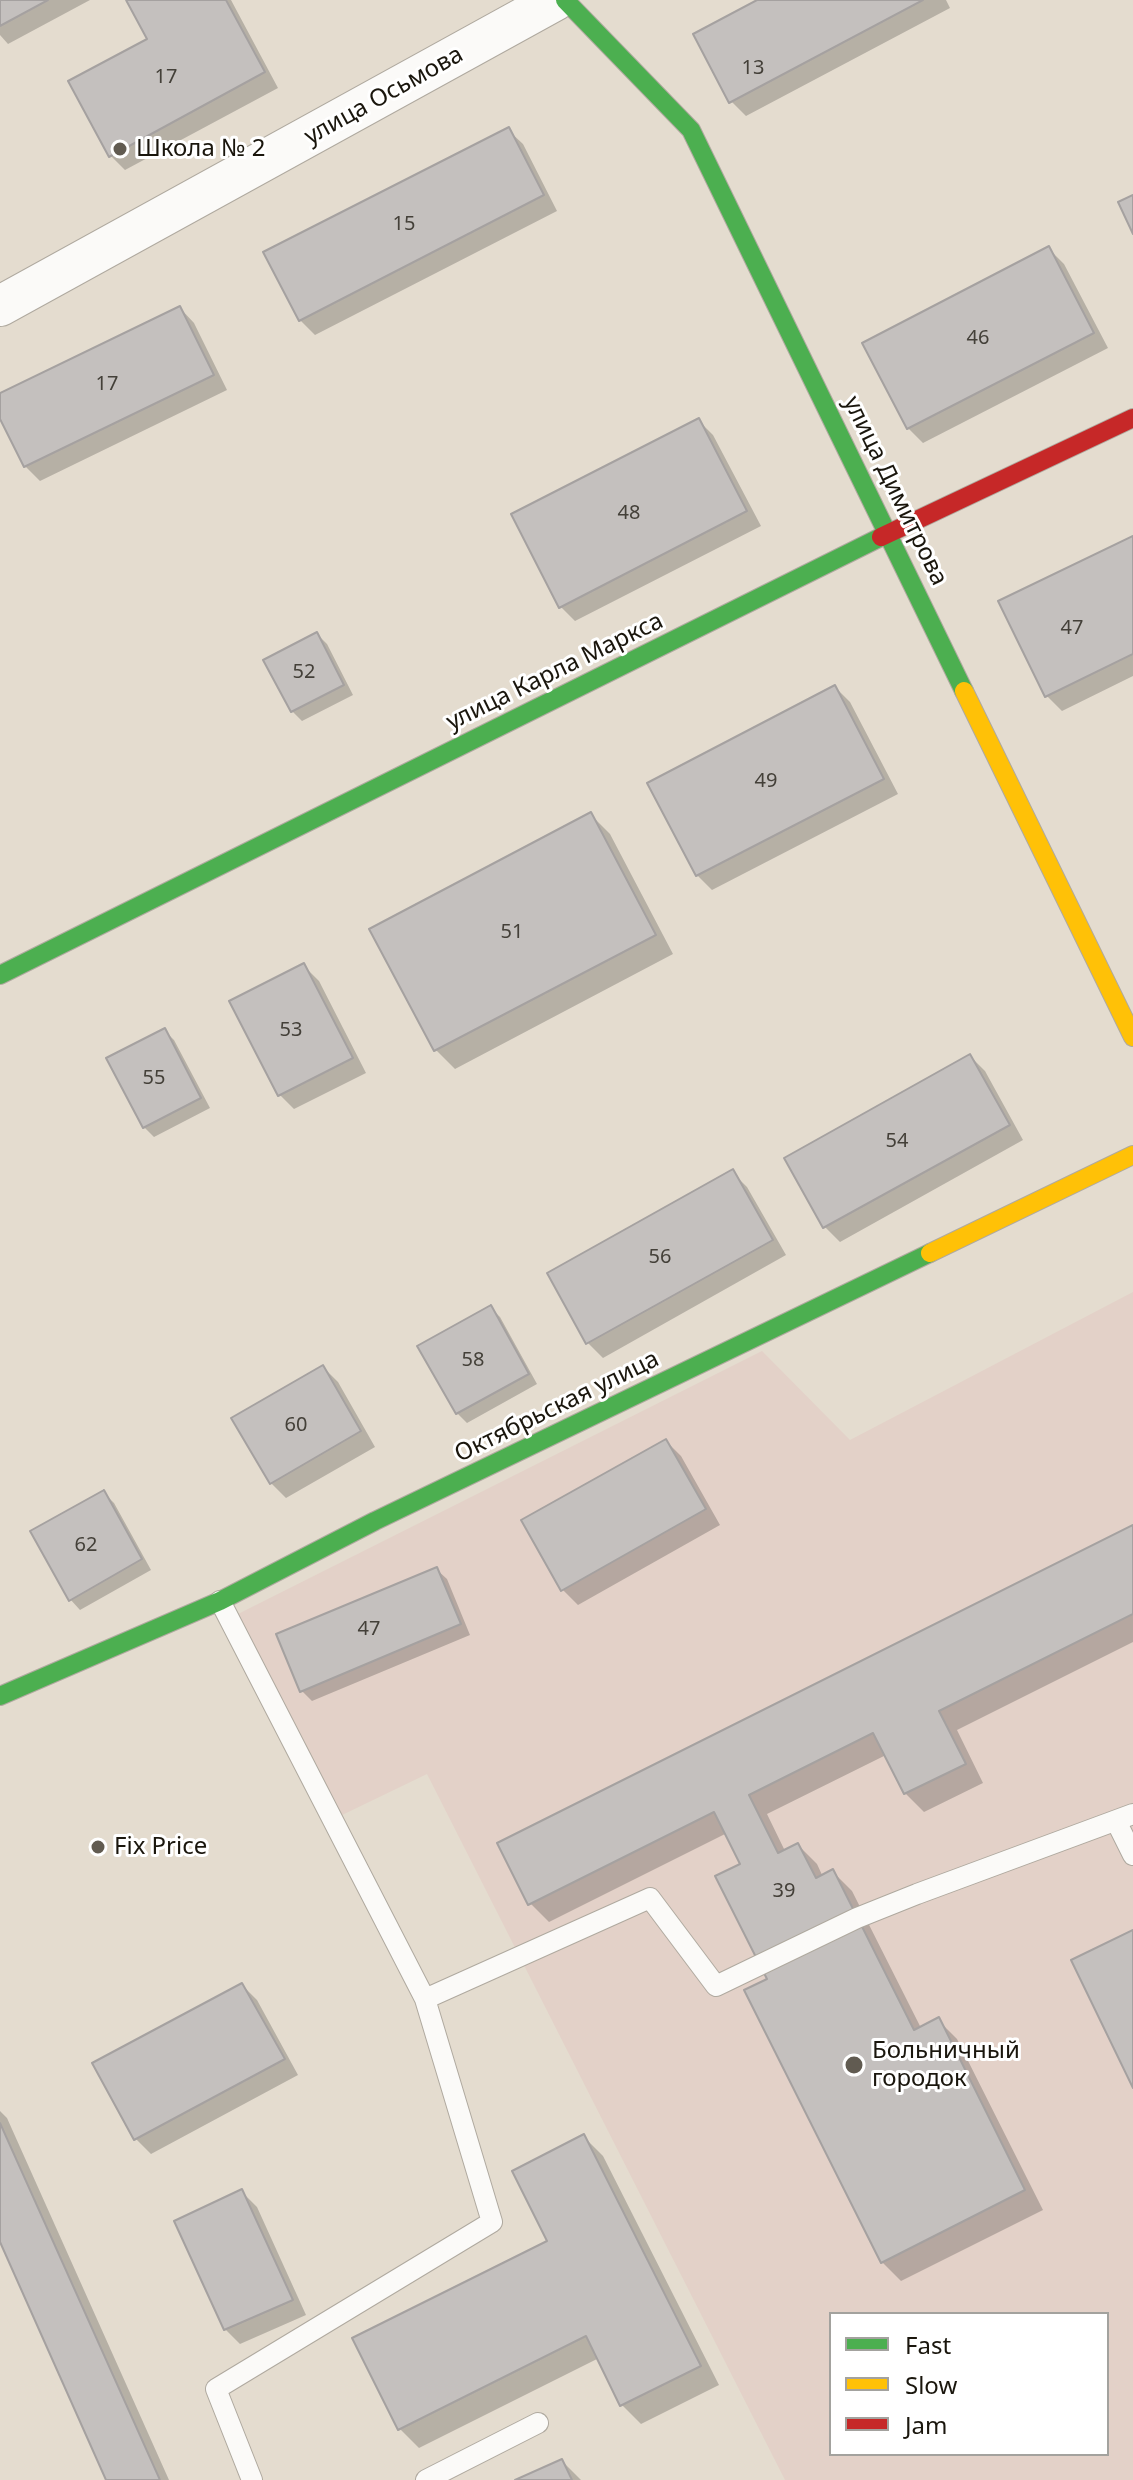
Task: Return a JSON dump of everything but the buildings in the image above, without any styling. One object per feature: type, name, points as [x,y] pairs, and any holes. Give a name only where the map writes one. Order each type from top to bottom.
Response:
[{"type":"street","name":"улица Осьмова","points":[[0,306],[556,0]]},
{"type":"street","name":"улица Димитрова","points":[[565,0],[691,130],[1133,1037]]},
{"type":"street","name":"улица Карла Маркса","points":[[0,975],[889,533],[1133,418]]},
{"type":"street","name":"Октябрьская улица","points":[[0,1696],[220,1601],[389,1514],[1133,1155]]},
{"type":"lane","points":[[220,1601],[425,1999],[492,2222],[216,2389],[252,2480]]},
{"type":"lane","points":[[425,1999],[650,1898],[716,1986],[869,1913],[1125,1818],[1133,1855]]},
{"type":"lane","points":[[426,2480],[538,2423]]},
{"type":"shaded area","name":"Больничный городок","points":[[1133,1292],[1133,2480],[785,2480],[427,1774],[340,1816],[238,1614],[762,1351],[850,1440]]},
{"type":"traffic: fast","points":[[565,0],[691,130],[964,691]]},
{"type":"traffic: fast","points":[[0,975],[881,537]]},
{"type":"traffic: fast","points":[[0,1696],[220,1601],[375,1521],[930,1253]]},
{"type":"traffic: slow","points":[[964,691],[1133,1037]]},
{"type":"traffic: slow","points":[[930,1253],[1133,1155]]},
{"type":"traffic: jam","points":[[881,537],[1133,418]]},
{"type":"place","name":"Школа № 2","points":[[120,149]]},
{"type":"place","name":"Fix Price","points":[[98,1847]]},
{"type":"place","name":"Больничный городок","points":[[854,2065]]}]
